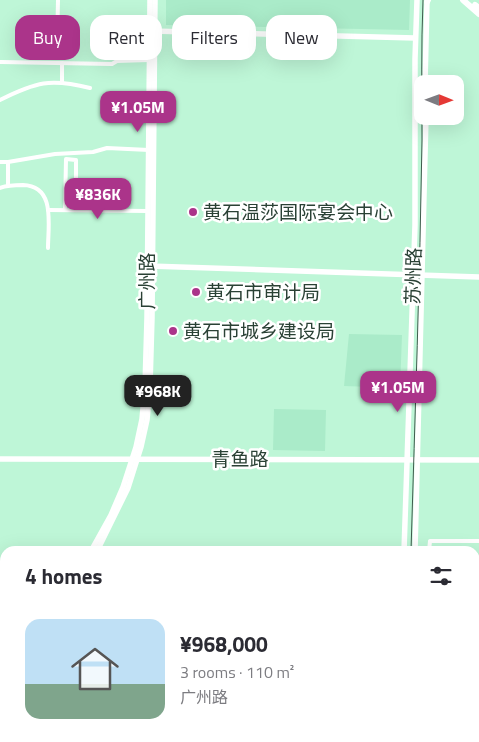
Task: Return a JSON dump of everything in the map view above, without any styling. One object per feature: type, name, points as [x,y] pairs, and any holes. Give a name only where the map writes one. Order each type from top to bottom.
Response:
[{"type":"main road","name":"广州路","points":[[150,0],[151,15]]},
{"type":"main road","name":"广州路","points":[[154,15],[155,0]]},
{"type":"main road","name":"苏州路","points":[[404,546],[415,225],[415,38],[417,0]]},
{"type":"main road","points":[[463,0],[479,14]]},
{"type":"main road","points":[[425,75],[427,1]]},
{"type":"main road","points":[[162,31],[415,38]]},
{"type":"main road","name":"广州路","points":[[149,60],[148,211],[150,266]]},
{"type":"main road","name":"广州路","points":[[99,546],[128,488],[147,420],[150,386],[152,60]]},
{"type":"main road","name":"苏州路","points":[[415,546],[426,125]]},
{"type":"main road","points":[[150,266],[479,276]]},
{"type":"main road","name":"青鱼路","points":[[0,459],[479,460]]},
{"type":"main road","name":"广州路","points":[[94,546],[117,501],[135,459]]},
{"type":"street","points":[[58,0],[58,15]]},
{"type":"street","points":[[0,62],[112,64],[149,60]]},
{"type":"street","points":[[62,63],[62,82]]},
{"type":"street","points":[[0,100],[34,84],[62,82],[90,88]]},
{"type":"street","points":[[0,162],[66,152],[92,152],[107,148],[149,150]]},
{"type":"street","points":[[65,210],[66,152]]},
{"type":"street","points":[[66,159],[76,160],[76,210]]},
{"type":"street","points":[[8,162],[8,185]]},
{"type":"street","points":[[0,187],[27,185],[37,188],[46,198],[48,210],[48,248]]},
{"type":"street","points":[[48,210],[148,211]]},
{"type":"street","points":[[430,546],[430,541],[479,542]]},
{"type":"shaded area","points":[[166,0],[410,0],[409,30],[337,29],[337,15],[266,15],[266,27],[256,27],[256,15],[172,15],[172,25],[166,25]]},
{"type":"shaded area","points":[[349,334],[402,335],[400,388],[344,386]]},
{"type":"shaded area","points":[[274,409],[326,410],[325,451],[273,450]]},
{"type":"tram line","points":[[411,546],[420,243],[423,0]]},
{"type":"place","name":"黄石温莎国际宴会中心","points":[[193,212]]},
{"type":"place","name":"黄石市审计局","points":[[196,292]]},
{"type":"place","name":"黄石市城乡建设局","points":[[173,331]]}]
